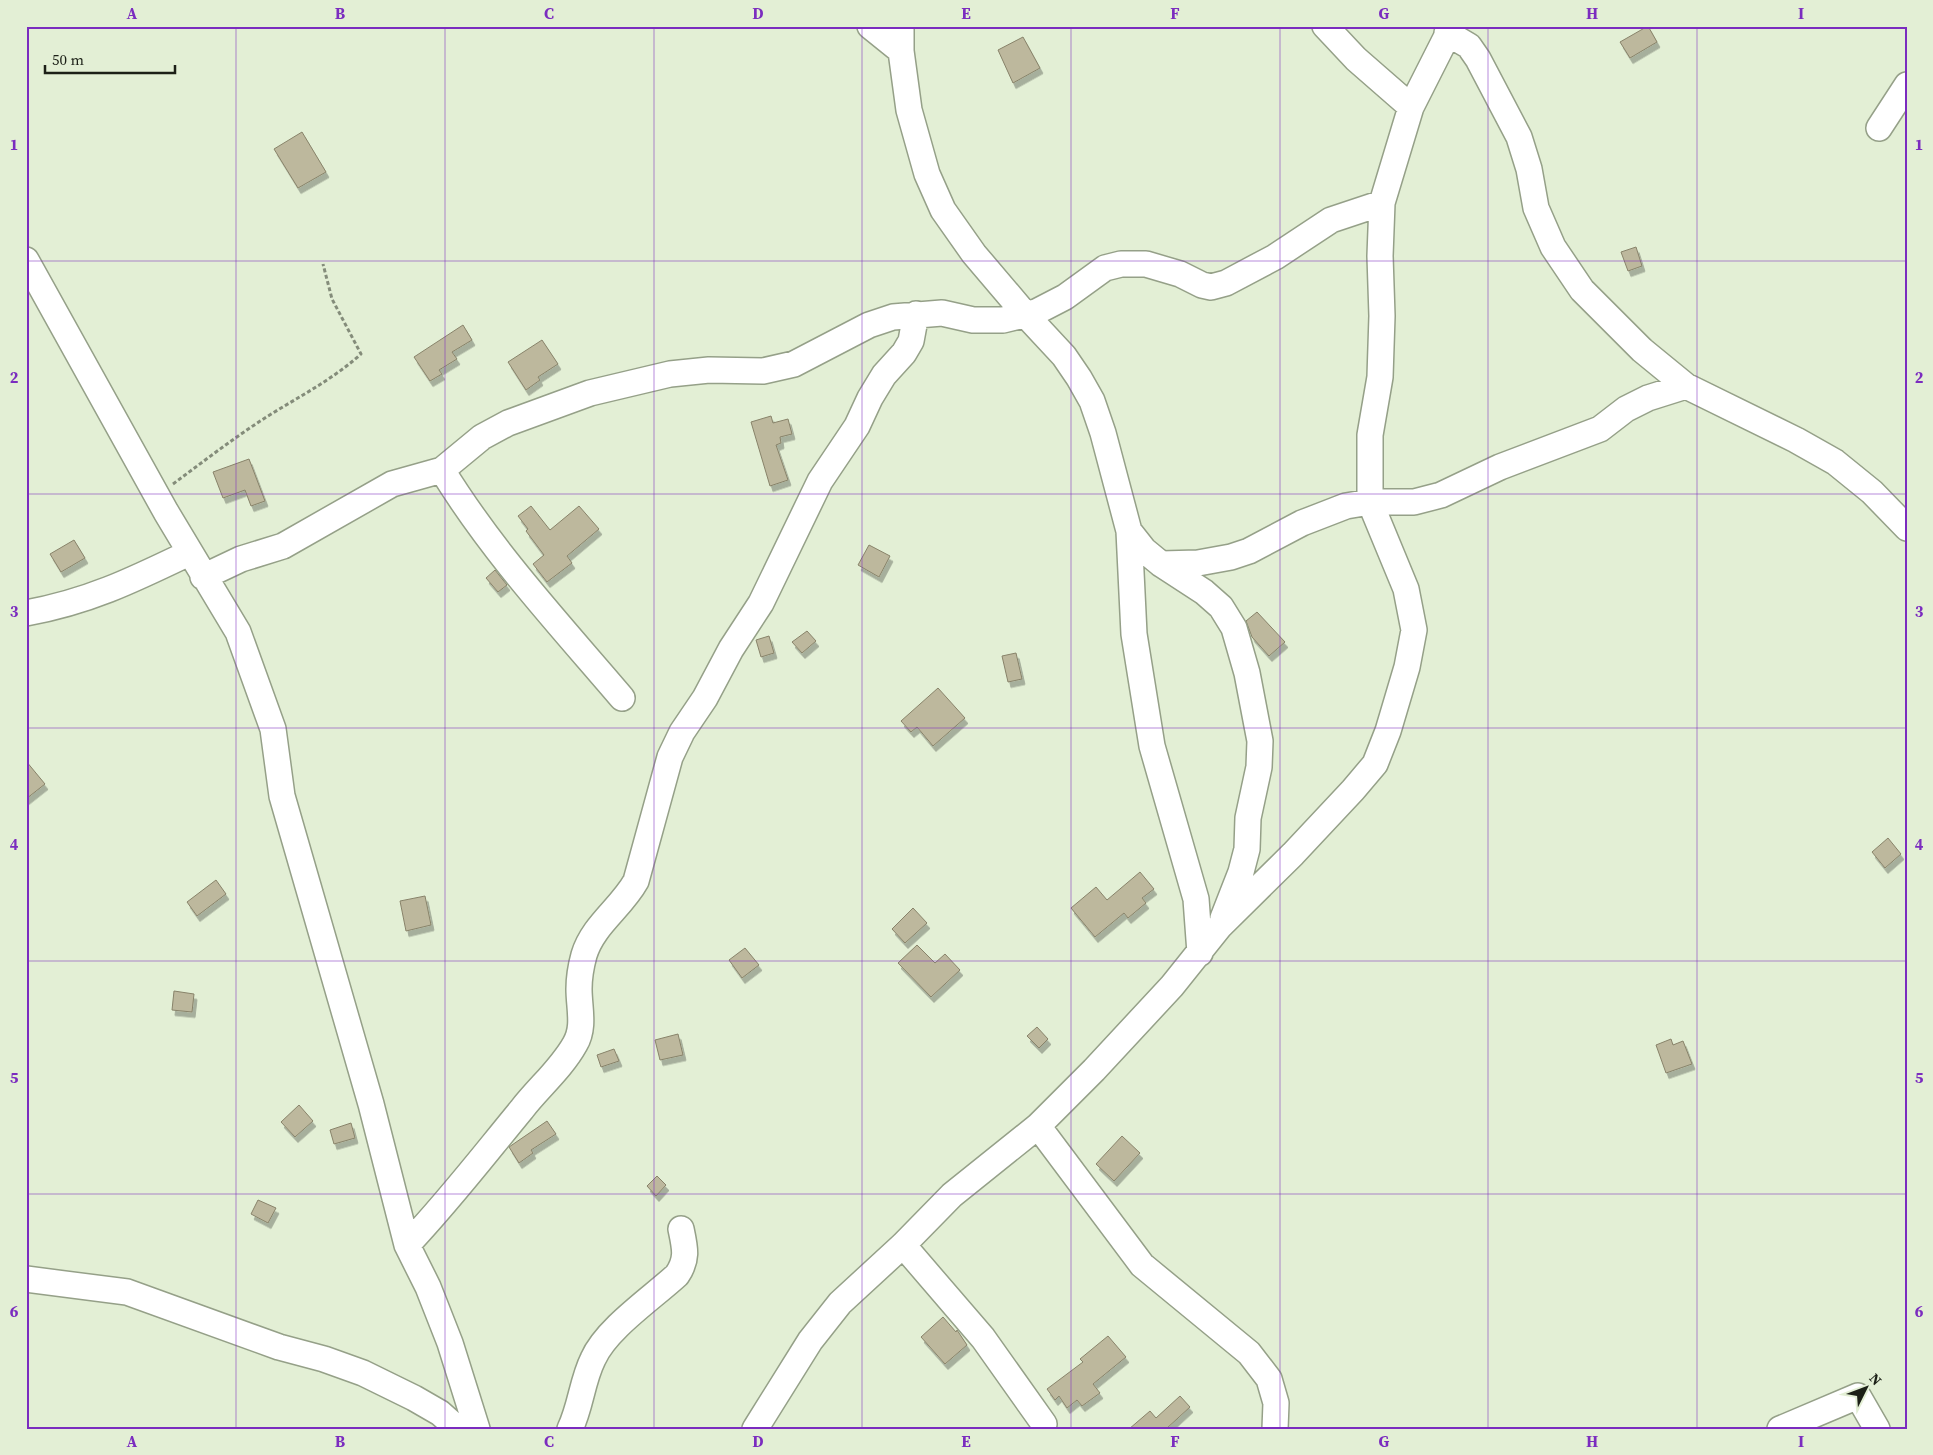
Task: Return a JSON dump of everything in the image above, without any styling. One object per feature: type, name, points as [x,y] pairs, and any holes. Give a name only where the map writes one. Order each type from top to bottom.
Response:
[{"type":"street","points":[[870,26],[902,51]]},
{"type":"street","points":[[901,26],[909,110],[926,174],[943,210],[974,254],[1064,356],[1092,401],[1103,434],[1129,531],[1134,634],[1152,746],[1196,899],[1200,954]]},
{"type":"street","points":[[1325,26],[1356,59],[1411,107]]},
{"type":"street","points":[[756,1429],[810,1341],[840,1303],[903,1245],[952,1195],[1038,1126],[1094,1070],[1200,954],[1220,926],[1353,790],[1375,764],[1388,730],[1407,667],[1414,630],[1406,589],[1370,502],[1370,435],[1380,377],[1382,203],[1411,107],[1449,30],[1469,46],[1478,59],[1510,120],[1519,138],[1529,169],[1536,208],[1553,248],[1582,290],[1642,350],[1686,386],[1836,462],[1872,492],[1907,528]]},
{"type":"street","points":[[1879,128],[1907,85]]},
{"type":"street","points":[[203,578],[240,559],[283,546],[392,484],[442,470],[482,437],[508,423],[590,393],[670,374],[709,370],[763,371],[794,364],[869,325],[893,318],[916,314],[942,313],[973,320],[1003,320],[1036,312],[1065,297],[1105,268],[1121,264],[1146,264],[1180,274],[1202,286],[1211,287],[1226,283],[1275,258],[1331,220],[1382,203]]},
{"type":"street","points":[[26,260],[203,578],[238,632],[274,729],[282,796],[371,1104],[407,1245],[428,1287],[450,1343],[477,1429]]},
{"type":"street","points":[[407,1245],[447,1203],[536,1092],[560,1067],[576,1042],[582,1021],[579,990],[581,970],[589,939],[626,899],[636,881],[670,757],[682,732],[705,698],[731,649],[761,603],[820,481],[857,426],[870,398],[884,375],[904,353],[911,340],[916,314]]},
{"type":"street","points":[[1161,564],[1198,563],[1249,551],[1302,523],[1346,506],[1370,502],[1414,502],[1441,495],[1500,467],[1600,429],[1626,409],[1648,398],[1686,386]]},
{"type":"street","points":[[442,470],[467,511],[500,555],[622,698]]},
{"type":"street","points":[[1129,531],[1144,550],[1161,564],[1204,592],[1222,607],[1230,621],[1247,673],[1260,741],[1260,767],[1248,818],[1247,848],[1241,872],[1220,926]]},
{"type":"street","points":[[26,613],[56,608],[98,596],[190,553]]},
{"type":"street","points":[[1038,1126],[1142,1266],[1249,1353],[1269,1378],[1276,1403],[1275,1429]]},
{"type":"street","points":[[570,1429],[581,1402],[592,1361],[600,1344],[613,1330],[677,1275],[685,1264],[686,1250],[681,1229]]},
{"type":"street","points":[[903,1245],[983,1338],[1044,1424]]},
{"type":"street","points":[[26,1279],[127,1292],[270,1345],[324,1359],[363,1373],[414,1398],[440,1414],[458,1429]]},
{"type":"street","points":[[1780,1429],[1858,1396],[1877,1429]]},
{"type":"path","points":[[157,496],[268,416],[309,393],[344,370],[361,354],[332,299],[323,264]]},
{"type":"building","points":[[1648,26],[1657,42],[1630,58],[1620,42]]},
{"type":"building","points":[[1023,37],[1040,68],[1013,83],[998,50]]},
{"type":"building","points":[[302,132],[326,172],[298,188],[274,149]]},
{"type":"building","points":[[1636,247],[1642,266],[1628,271],[1621,252]]},
{"type":"building","points":[[463,325],[472,340],[452,352],[457,359],[439,370],[442,374],[430,381],[414,357]]},
{"type":"building","points":[[542,340],[558,364],[538,377],[540,380],[526,390],[508,362]]},
{"type":"building","points":[[771,416],[773,423],[788,419],[792,434],[780,437],[781,443],[776,445],[788,480],[770,486],[751,422]]},
{"type":"building","points":[[249,459],[265,501],[251,506],[245,490],[223,498],[213,472]]},
{"type":"building","points":[[531,506],[550,530],[579,506],[599,529],[567,556],[572,563],[547,582],[533,564],[544,555],[526,531],[528,529],[518,516]]},
{"type":"building","points":[[74,540],[85,558],[61,572],[50,554]]},
{"type":"building","points":[[869,545],[890,556],[879,577],[858,565]]},
{"type":"building","points":[[495,570],[507,585],[498,592],[486,578]]},
{"type":"building","points":[[1257,612],[1285,642],[1269,656],[1252,637],[1246,621]]},
{"type":"building","points":[[807,631],[816,641],[802,653],[792,642]]},
{"type":"building","points":[[769,636],[774,653],[761,657],[756,640]]},
{"type":"building","points":[[1016,653],[1022,679],[1008,682],[1002,656]]},
{"type":"building","points":[[938,688],[965,718],[933,746],[917,727],[911,732],[901,721]]},
{"type":"building","points":[[26,761],[45,784],[26,799]]},
{"type":"building","points":[[1888,838],[1901,854],[1885,868],[1872,852]]},
{"type":"building","points":[[1140,872],[1154,889],[1142,898],[1146,903],[1128,918],[1124,913],[1095,937],[1071,908],[1096,887],[1107,900]]},
{"type":"building","points":[[216,880],[226,894],[197,916],[187,902]]},
{"type":"building","points":[[425,896],[431,925],[406,931],[400,901]]},
{"type":"building","points":[[913,908],[927,923],[905,943],[892,929]]},
{"type":"building","points":[[917,945],[935,963],[945,954],[960,970],[931,997],[898,963]]},
{"type":"building","points":[[745,948],[759,965],[742,978],[729,960]]},
{"type":"building","points":[[174,991],[194,994],[192,1012],[172,1010]]},
{"type":"building","points":[[1037,1027],[1048,1039],[1039,1048],[1027,1036]]},
{"type":"building","points":[[678,1034],[683,1055],[660,1060],[655,1040]]},
{"type":"building","points":[[1671,1039],[1673,1045],[1683,1041],[1692,1064],[1666,1073],[1656,1045]]},
{"type":"building","points":[[614,1049],[619,1061],[601,1067],[597,1055]]},
{"type":"building","points":[[299,1105],[313,1121],[295,1137],[281,1122]]},
{"type":"building","points":[[547,1121],[556,1134],[531,1150],[533,1153],[519,1163],[509,1147]]},
{"type":"building","points":[[351,1123],[355,1138],[334,1144],[330,1130]]},
{"type":"building","points":[[1122,1136],[1140,1153],[1114,1181],[1096,1164]]},
{"type":"building","points":[[657,1176],[666,1185],[656,1196],[647,1186]]},
{"type":"building","points":[[258,1200],[276,1208],[268,1223],[251,1214]]},
{"type":"building","points":[[943,1317],[956,1332],[957,1330],[967,1345],[945,1364],[921,1337]]},
{"type":"building","points":[[1108,1336],[1126,1357],[1093,1384],[1100,1393],[1082,1406],[1077,1400],[1067,1408],[1059,1396],[1055,1400],[1047,1389],[1083,1362],[1080,1359]]},
{"type":"building","points":[[1180,1396],[1190,1407],[1166,1429],[1129,1429],[1150,1411],[1156,1418]]}]
